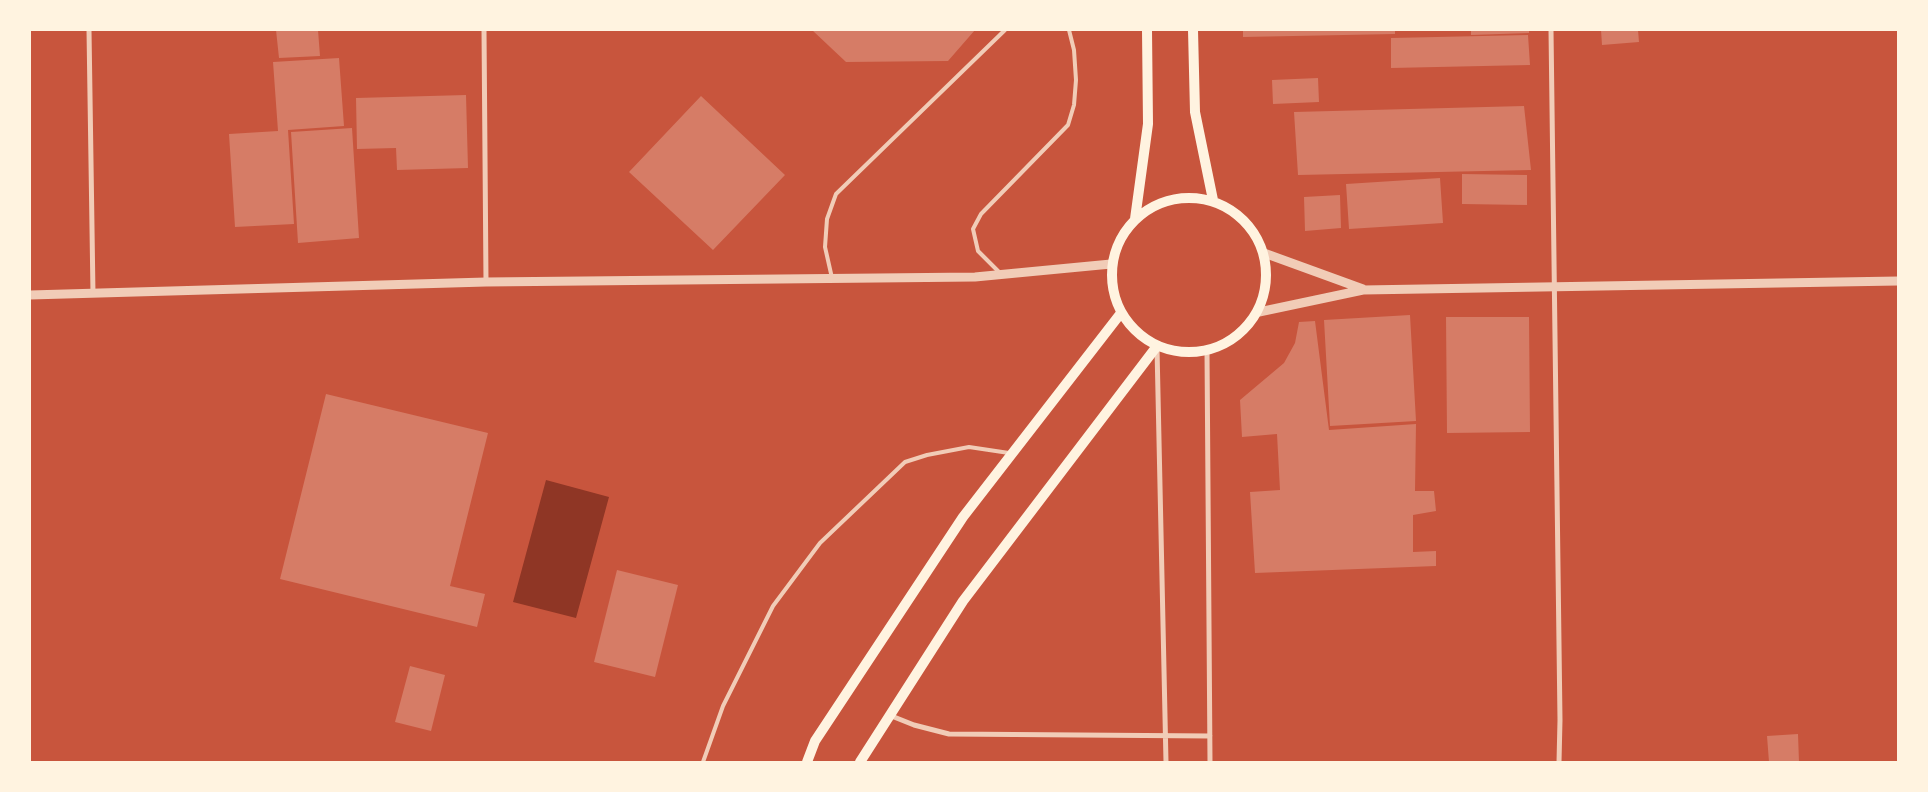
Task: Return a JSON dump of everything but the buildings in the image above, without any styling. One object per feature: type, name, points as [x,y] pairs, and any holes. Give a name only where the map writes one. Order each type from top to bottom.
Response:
[{"type":"main road","points":[[1135,219],[1148,124],[1147,30]]},
{"type":"main road","points":[[1193,30],[1194,112],[1213,200]]},
{"type":"main road","points":[[1184,198],[1213,200],[1241,216],[1260,241],[1267,266],[1259,312],[1231,340],[1207,351],[1181,352],[1157,346],[1136,332],[1121,313],[1112,289],[1112,264],[1120,240],[1135,219],[1156,204],[1184,198]]},
{"type":"main road","points":[[808,762],[815,741],[963,517],[1121,313]]},
{"type":"main road","points":[[860,762],[963,601],[1157,346]]},
{"type":"street","points":[[89,30],[93,294]]},
{"type":"street","points":[[484,30],[486,282]]},
{"type":"street","points":[[1550,30],[1560,720],[1558,762]]},
{"type":"street","points":[[1264,253],[1363,290]]},
{"type":"street","points":[[30,294],[93,294],[486,282],[1001,275],[1112,264]]},
{"type":"street","points":[[1259,312],[1363,290],[1554,285],[1898,281]]},
{"type":"street","points":[[1157,346],[1166,762]]},
{"type":"street","points":[[1207,351],[1210,762]]},
{"type":"street","points":[[889,715],[914,725],[949,734],[1210,736]]},
{"type":"lane","points":[[832,278],[825,247],[827,219],[836,194],[1005,30]]},
{"type":"lane","points":[[1001,275],[978,251],[973,228],[981,214],[1068,125],[1074,106],[1076,80],[1074,50],[1069,30]]},
{"type":"lane","points":[[703,762],[723,706],[773,606],[820,543],[905,462],[927,455],[969,447],[1012,454]]},
{"type":"shaded area","points":[[546,480],[609,497],[576,618],[513,602]]}]
